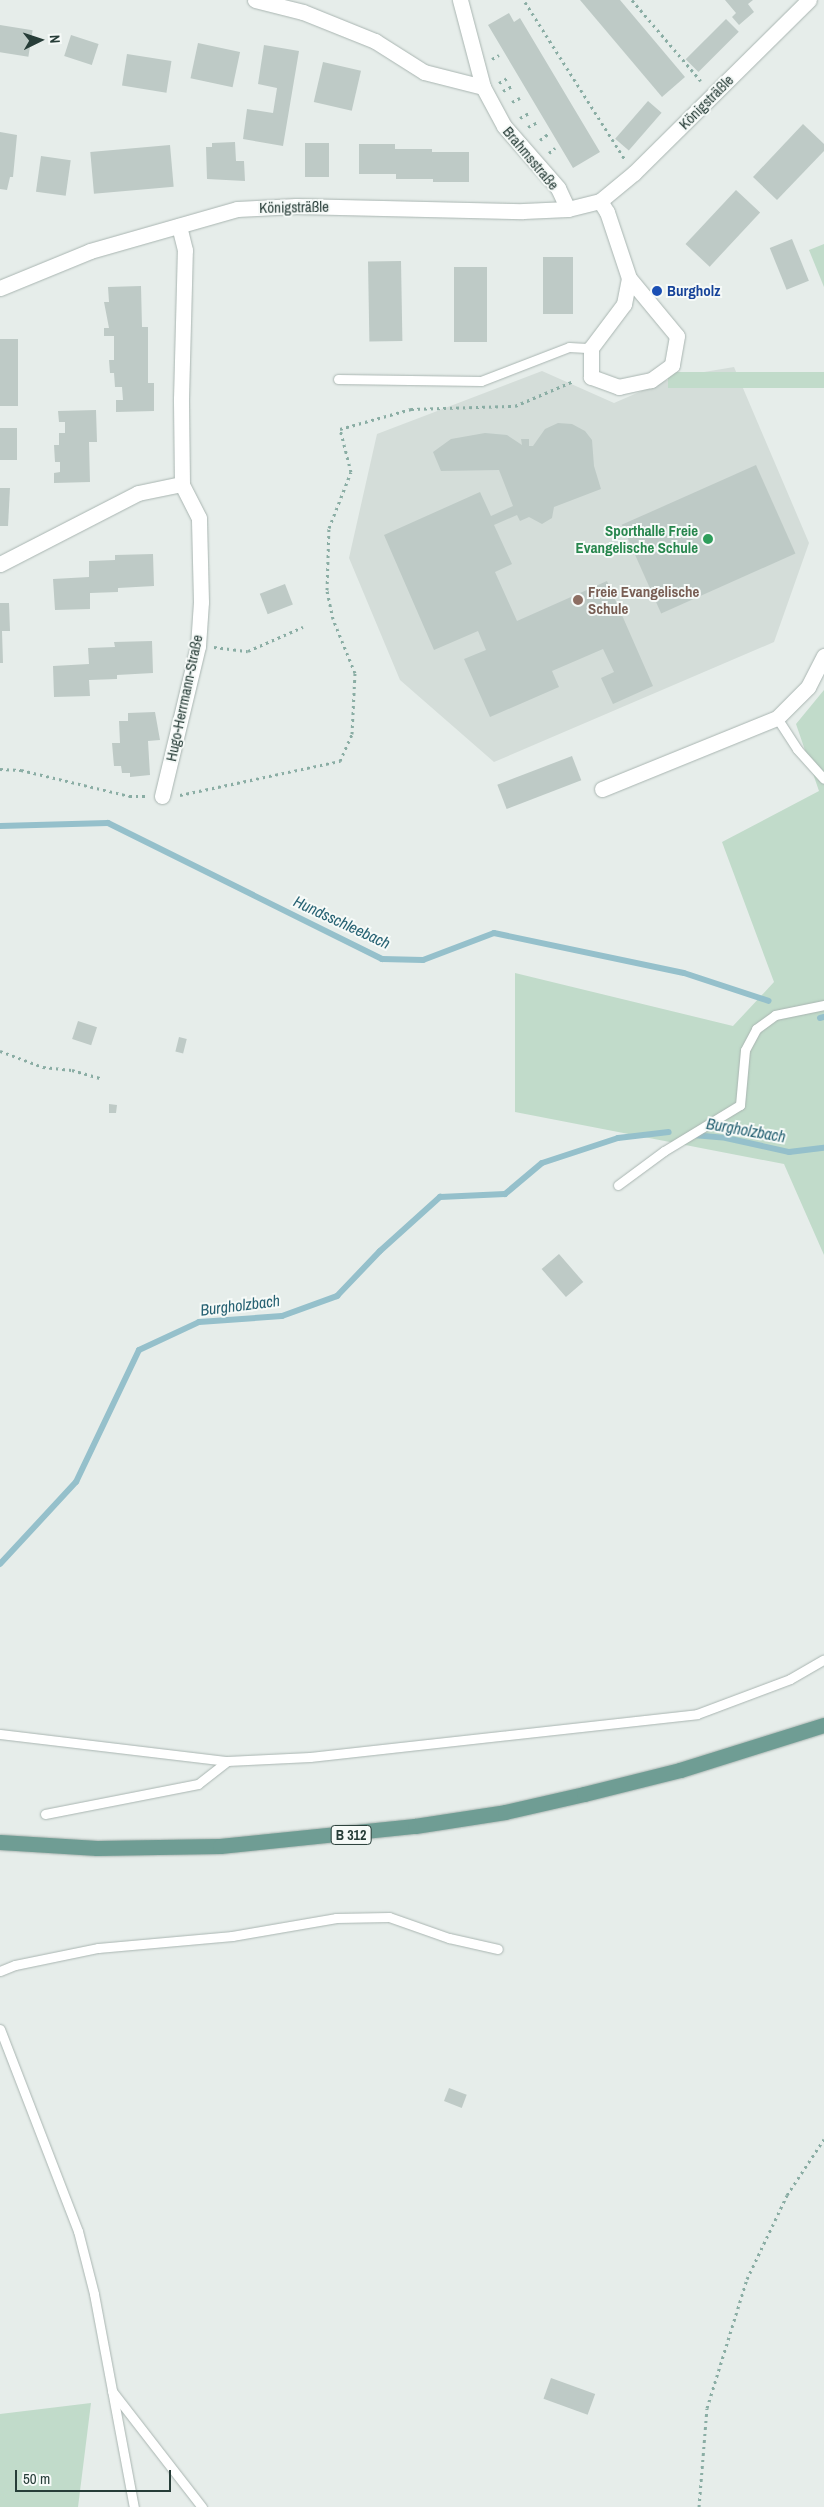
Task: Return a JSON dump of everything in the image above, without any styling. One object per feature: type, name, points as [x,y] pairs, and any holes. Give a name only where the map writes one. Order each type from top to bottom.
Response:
[{"type":"main road","name":"B 312","points":[[0,1842],[96,1848],[212,1846],[406,1827],[505,1812],[584,1794],[680,1770],[824,1725]]},
{"type":"street","points":[[255,0],[304,12],[375,40],[424,72],[483,87]]},
{"type":"street","name":"Brahmsstraße","points":[[460,0],[483,87],[504,126],[558,188],[568,209]]},
{"type":"street","name":"Königsträßle","points":[[0,288],[90,251],[219,213],[255,207],[523,211],[568,209],[600,201],[634,173],[809,0]]},
{"type":"street","points":[[600,201],[607,212],[629,278],[676,336],[672,365],[651,380],[619,387],[591,377],[591,348],[624,304],[629,278]]},
{"type":"street","name":"Hugo-Herrmann-Straße","points":[[162,796],[198,646],[199,518],[182,484],[180,400],[185,250],[179,226]]},
{"type":"street","points":[[0,564],[138,493],[182,484]]},
{"type":"street","points":[[602,789],[776,718],[808,687],[824,656]]},
{"type":"lane","points":[[338,379],[481,382],[569,347],[591,348]]},
{"type":"lane","points":[[776,718],[796,750],[824,779]]},
{"type":"lane","points":[[618,1185],[664,1151],[740,1105],[745,1050],[756,1029],[775,1015],[824,1005]]},
{"type":"lane","points":[[0,1734],[227,1762],[310,1757],[697,1714],[790,1679],[824,1659]]},
{"type":"lane","points":[[45,1814],[198,1784],[227,1762]]},
{"type":"lane","points":[[0,1971],[15,1965],[98,1948],[232,1936],[336,1918],[389,1917],[449,1938],[498,1949]]},
{"type":"lane","points":[[0,2029],[78,2231],[94,2294],[110,2388],[134,2507]]},
{"type":"lane","points":[[110,2388],[202,2507]]},
{"type":"path","points":[[632,0],[713,95]]},
{"type":"path","points":[[526,2],[634,173]]},
{"type":"path","points":[[0,769],[22,770],[129,796],[162,796],[185,794],[340,761],[352,734],[355,673],[333,619],[327,590],[329,528],[351,472],[340,429],[411,409],[515,406],[562,385],[591,377]]},
{"type":"path","points":[[198,646],[248,651],[303,627]]},
{"type":"path","points":[[0,1051],[43,1067],[72,1070],[100,1078]]},
{"type":"path","points":[[698,2507],[707,2408],[748,2279],[787,2195],[824,2139]]},
{"type":"shaded area","name":"Freie Evangelische Schule","points":[[734,367],[809,543],[774,642],[494,762],[400,680],[349,558],[377,434],[542,371],[614,403],[674,377]]},
{"type":"green space","points":[[824,244],[824,287],[809,250]]},
{"type":"green space","points":[[668,372],[824,372],[824,388],[668,388]]},
{"type":"green space","points":[[824,690],[824,1255],[784,1164],[515,1112],[515,973],[733,1026],[774,982],[722,842],[819,791],[796,724]]},
{"type":"green space","points":[[91,2403],[78,2507],[0,2507],[0,2414]]},
{"type":"building","points":[[580,0],[620,0],[685,77],[662,97]]},
{"type":"building","points":[[725,0],[753,0],[748,4],[754,12],[739,25],[732,17],[736,13]]},
{"type":"building","points":[[509,13],[514,22],[520,18],[600,152],[573,168],[488,25]]},
{"type":"building","points":[[726,19],[739,32],[698,72],[686,59]]},
{"type":"building","points":[[0,25],[33,30],[28,57],[0,52]]},
{"type":"building","points":[[71,35],[99,44],[92,65],[64,56]]},
{"type":"building","points":[[198,43],[240,52],[233,87],[191,78]]},
{"type":"building","points":[[264,45],[299,51],[283,146],[243,139],[247,109],[273,113],[277,88],[258,84]]},
{"type":"building","points":[[127,54],[171,61],[166,93],[122,86]]},
{"type":"building","points":[[323,62],[361,71],[352,111],[314,102]]},
{"type":"building","points":[[648,101],[662,113],[629,151],[615,139]]},
{"type":"building","points":[[803,124],[824,144],[824,151],[777,200],[753,177]]},
{"type":"building","points":[[0,132],[17,135],[13,177],[10,177],[7,190],[0,189]]},
{"type":"building","points":[[235,142],[236,161],[244,161],[245,181],[207,179],[206,147],[212,147],[212,143]]},
{"type":"building","points":[[305,143],[329,143],[329,177],[305,177]]},
{"type":"building","points":[[359,144],[395,144],[395,149],[432,149],[432,152],[469,152],[469,182],[433,182],[433,179],[396,179],[396,174],[359,174]]},
{"type":"building","points":[[170,145],[174,187],[94,194],[90,152]]},
{"type":"building","points":[[41,156],[71,160],[66,196],[36,192]]},
{"type":"building","points":[[736,190],[760,213],[710,267],[686,244]]},
{"type":"building","points":[[792,239],[809,281],[787,290],[770,248]]},
{"type":"building","points":[[543,257],[573,257],[573,314],[543,314]]},
{"type":"building","points":[[401,261],[402,341],[369,342],[368,262]]},
{"type":"building","points":[[454,267],[487,267],[487,342],[454,342]]},
{"type":"building","points":[[141,286],[142,327],[148,327],[148,383],[154,383],[154,411],[116,412],[116,400],[123,400],[122,387],[115,387],[114,373],[110,373],[109,360],[114,360],[114,336],[104,336],[104,328],[109,328],[104,302],[109,302],[108,287]]},
{"type":"building","points":[[0,339],[18,339],[18,406],[0,406]]},
{"type":"building","points":[[96,410],[97,442],[89,442],[90,482],[54,483],[54,473],[60,472],[60,462],[55,462],[54,445],[59,445],[59,433],[65,433],[65,422],[59,422],[58,411]]},
{"type":"building","points":[[558,423],[572,424],[585,431],[592,440],[594,466],[601,489],[554,507],[552,518],[542,524],[529,517],[520,521],[517,515],[494,525],[512,564],[495,572],[517,621],[607,581],[653,686],[613,704],[601,678],[614,672],[603,649],[552,671],[559,687],[490,717],[464,659],[486,650],[478,631],[434,650],[384,535],[480,492],[491,516],[513,506],[499,470],[441,471],[433,452],[451,439],[485,433],[507,435],[522,445],[521,439],[529,439],[529,446],[533,446],[545,429]]},
{"type":"building","points":[[0,428],[17,428],[17,460],[0,460]]},
{"type":"building","name":"Sporthalle Freie Evangelische Schule","points":[[756,465],[795,554],[661,613],[622,525]]},
{"type":"building","points":[[0,488],[10,488],[8,526],[0,526]]},
{"type":"building","points":[[153,554],[154,586],[118,588],[118,592],[90,593],[90,609],[55,610],[53,579],[89,577],[89,561],[115,560],[115,555]]},
{"type":"building","points":[[285,584],[293,605],[268,614],[260,594]]},
{"type":"building","points":[[0,603],[9,603],[10,631],[2,631],[3,663],[0,663]]},
{"type":"building","points":[[152,641],[153,673],[117,675],[117,679],[89,680],[90,696],[54,697],[53,666],[89,664],[88,648],[115,647],[114,642]]},
{"type":"building","points":[[155,712],[160,740],[148,741],[150,775],[130,777],[130,773],[122,773],[121,766],[114,766],[112,743],[120,743],[119,721],[128,721],[128,713]]},
{"type":"building","points":[[572,756],[581,780],[507,809],[497,785]]},
{"type":"building","points":[[78,1021],[97,1027],[91,1045],[72,1039]]},
{"type":"building","points":[[179,1037],[187,1039],[183,1053],[175,1052]]},
{"type":"building","points":[[109,1104],[117,1105],[116,1113],[109,1113]]},
{"type":"building","points":[[559,1254],[583,1282],[566,1297],[542,1269]]},
{"type":"building","points":[[449,2088],[467,2095],[462,2108],[444,2101]]},
{"type":"building","points":[[551,2378],[595,2394],[588,2415],[543,2399]]},
{"type":"waterway","name":"Hundsschleebach","points":[[0,826],[108,823],[382,959],[423,960],[494,933],[684,973],[769,1001]]},
{"type":"waterway","name":"Hundsschleebach","points":[[820,1018],[824,1017]]},
{"type":"waterway","name":"Burgholzbach","points":[[0,1564],[76,1482],[139,1350],[199,1322],[282,1316],[337,1296],[380,1251],[440,1197],[505,1194],[542,1163],[618,1138],[669,1132]]},
{"type":"waterway","name":"Burgholzbach","points":[[693,1135],[726,1138],[789,1152],[824,1148]]},
{"type":"place","name":"Burgholz","points":[[657,291]]},
{"type":"place","name":"Sporthalle Freie Evangelische Schule","points":[[708,539]]},
{"type":"place","name":"Freie Evangelische Schule","points":[[578,600]]}]
